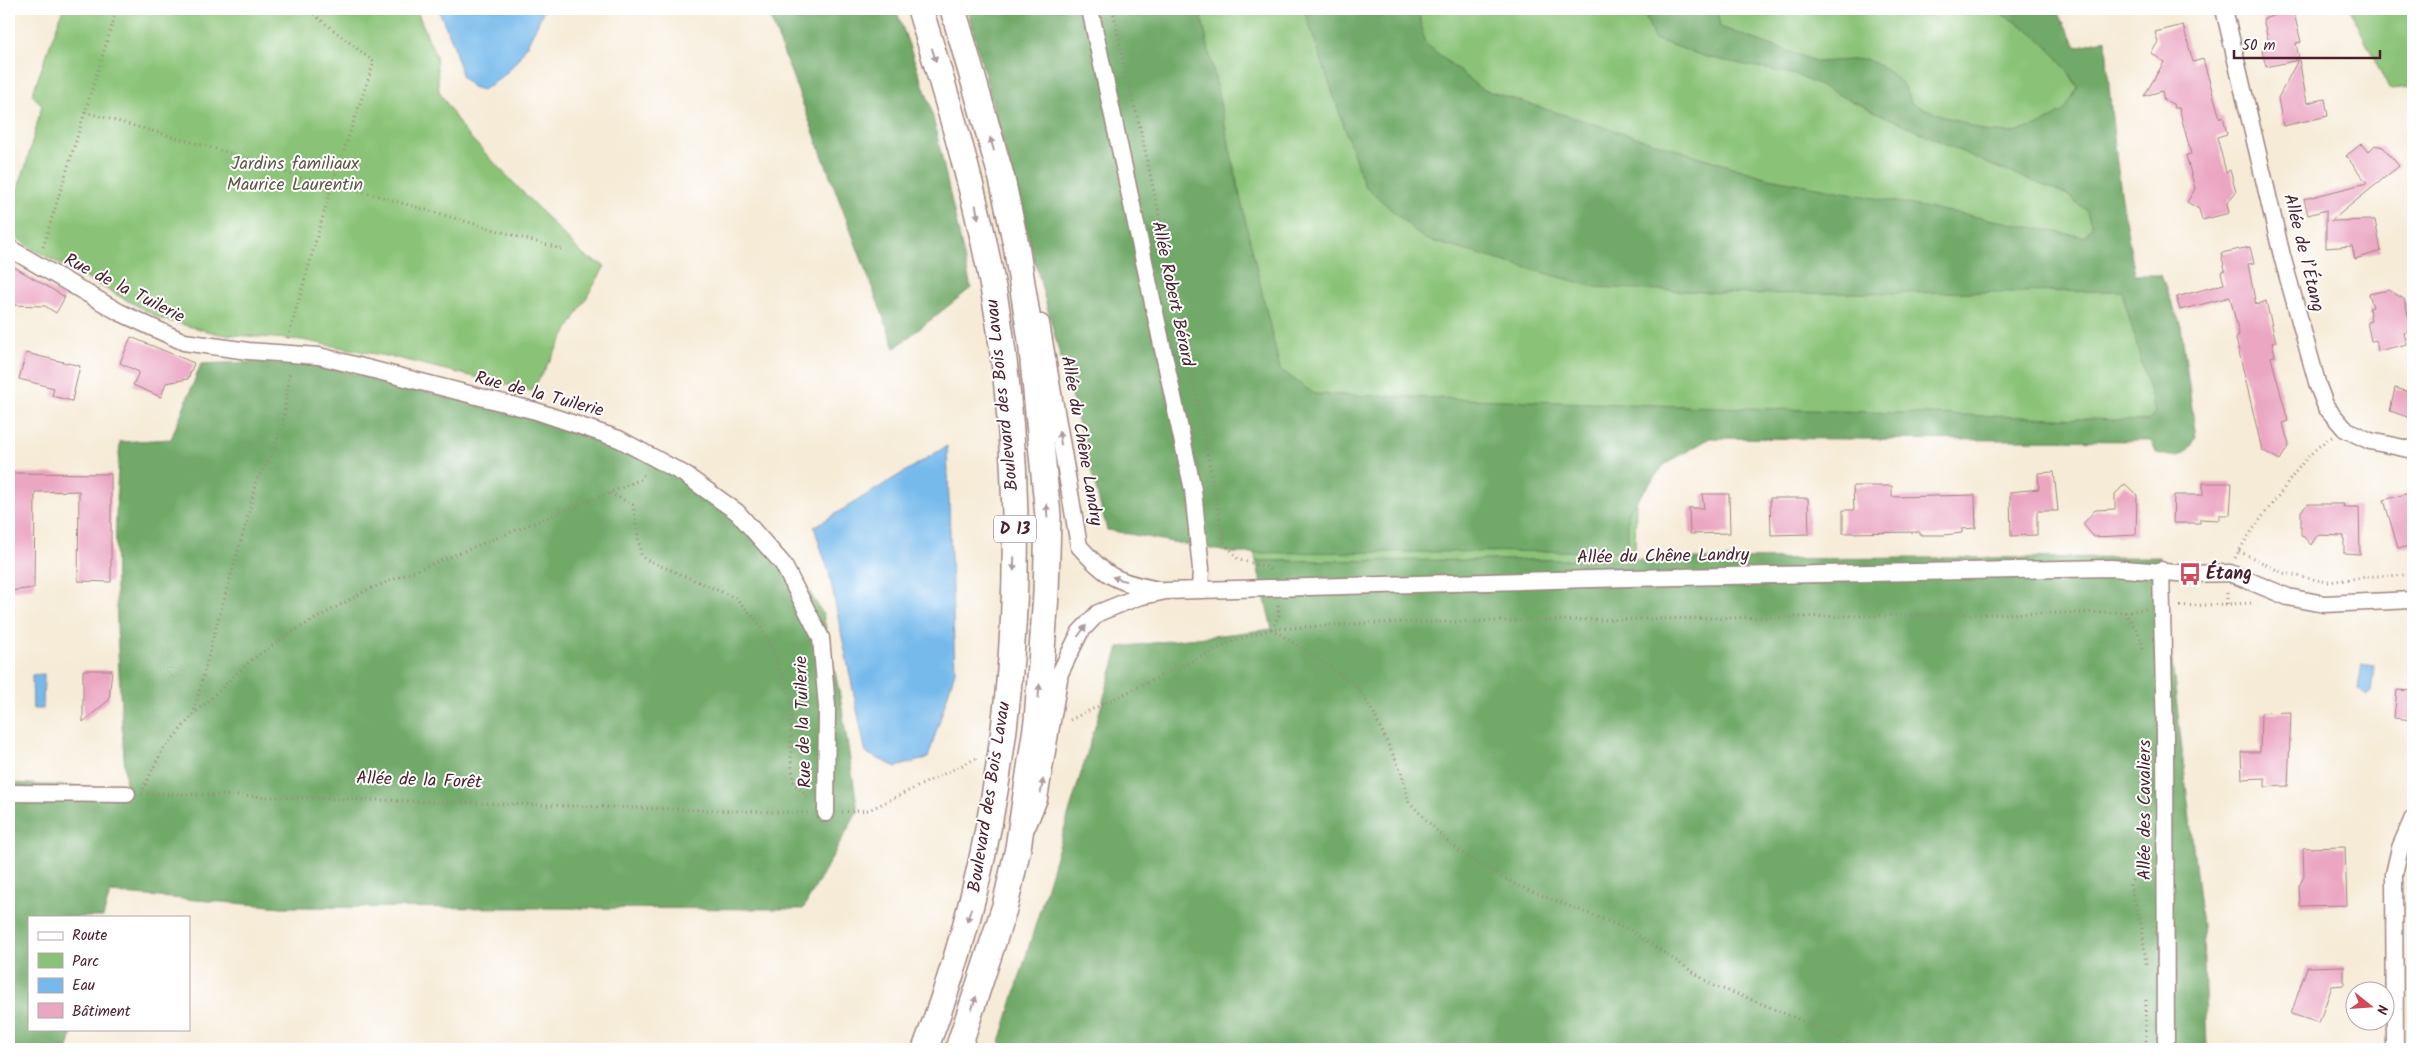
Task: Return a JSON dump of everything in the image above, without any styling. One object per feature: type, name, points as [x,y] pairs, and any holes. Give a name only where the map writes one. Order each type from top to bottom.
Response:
[{"type":"main road","name":"Boulevard des Bois Lavau","points":[[920,9],[975,202],[1000,329],[1011,443],[1015,524],[1010,669],[995,785],[974,899],[925,1049]]},
{"type":"main road","name":"Boulevard des Bois Lavau","points":[[953,9],[1002,179],[1016,245],[1032,348],[1048,516],[1045,604],[1038,711],[1018,848],[1005,906],[958,1049]]},
{"type":"street","name":"Allée Robert Bérard","points":[[1090,9],[1193,490],[1201,569],[1200,590]]},
{"type":"street","name":"Allée de l’Étang","points":[[2224,9],[2282,256],[2318,386],[2326,407],[2345,429],[2370,441],[2413,450]]},
{"type":"street","name":"Allée du Chêne Landry","points":[[1016,245],[1036,295],[1079,546],[1096,566],[1113,578],[1166,591]]},
{"type":"street","name":"Rue de la Tuilerie","points":[[9,248],[118,312],[184,342],[248,351],[319,356],[536,411],[619,438],[684,474],[737,512],[783,564],[821,638],[827,707],[826,813]]},
{"type":"street","name":"Allée du Chêne Landry","points":[[1018,848],[1039,799],[1060,673],[1080,632],[1098,613],[1138,597],[1166,591],[1629,578],[2111,568],[2161,570],[2190,574],[2230,573]]},
{"type":"street","name":"Allée des Cavaliers","points":[[2161,570],[2165,735],[2166,1049]]},
{"type":"street","points":[[2230,573],[2288,597],[2324,604],[2413,600]]},
{"type":"street","points":[[10,793],[134,794]]},
{"type":"street","points":[[2395,1049],[2394,874],[2400,848],[2413,818]]},
{"type":"path","points":[[36,265],[117,9]]},
{"type":"path","points":[[193,715],[216,627],[250,513],[256,480],[268,463],[282,427],[291,375],[288,340],[334,183],[374,62],[307,9]]},
{"type":"path","points":[[1113,9],[1125,71],[1140,127],[1185,335],[1224,542],[1239,560],[1268,568],[1278,588],[1279,615],[1272,629]]},
{"type":"path","points":[[85,112],[244,157],[302,178],[334,183],[561,249]]},
{"type":"path","points":[[2227,604],[2232,562],[2239,551],[2302,462],[2320,444],[2345,429]]},
{"type":"path","points":[[134,794],[162,751],[193,715],[252,660],[297,629],[367,590],[642,479],[658,460]]},
{"type":"path","points":[[610,493],[633,506],[641,555],[645,559],[736,598],[757,621],[771,646],[791,700],[790,760],[794,783],[826,813]]},
{"type":"path","points":[[2239,551],[2283,573],[2327,582],[2375,576],[2413,575]]},
{"type":"path","points":[[2162,606],[2255,603]]},
{"type":"path","points":[[1069,720],[1233,641],[1272,629],[1372,623],[2125,612],[2130,622],[2142,636],[2144,652]]},
{"type":"path","points":[[1272,629],[1332,668],[1358,688],[1378,723],[1402,774],[1409,802],[1445,839],[1466,856],[1518,886],[1630,930],[1714,986],[1743,996],[1828,1032],[1857,1049]]},
{"type":"path","name":"Allée de la Forêt","points":[[134,794],[826,813],[869,810],[981,755]]},
{"type":"path","points":[[2146,774],[2142,856],[2130,885],[2142,927],[2147,970]]},
{"type":"path","points":[[2146,998],[2147,1049]]},
{"type":"green space","name":"Jardins familiaux Maurice Laurentin","points":[[63,9],[416,9],[436,56],[439,91],[463,130],[584,256],[605,266],[532,391],[401,359],[302,340],[219,334],[161,319],[29,247],[9,232],[9,213],[26,165],[42,105],[32,95]]},
{"type":"green space","points":[[767,9],[896,9],[930,104],[971,288],[895,348]]},
{"type":"green space","points":[[967,9],[1200,9],[1245,219],[1280,369],[1314,394],[2148,421],[2155,412],[2122,291],[1749,294],[1595,287],[1424,239],[1364,185],[1304,9],[1418,9],[1425,43],[1481,89],[1768,178],[2084,237],[2092,226],[2086,210],[2066,194],[1993,166],[1796,75],[1706,57],[1654,39],[1643,9],[1717,9],[1720,27],[1818,62],[1866,59],[1886,69],[1903,85],[1912,104],[1984,131],[2010,133],[2040,125],[2064,111],[2078,87],[2059,61],[2040,40],[2017,23],[1988,9],[2056,9],[2077,47],[2106,39],[2116,158],[2135,275],[2161,275],[2181,326],[2196,438],[2184,453],[2171,456],[2157,453],[2151,441],[1710,438],[1664,465],[1628,512],[1628,551],[1233,553],[1107,530]]},
{"type":"green space","points":[[1145,9],[2041,9],[2075,67],[2165,420],[1637,428],[1635,560],[1256,561]]},
{"type":"green space","points":[[2350,9],[2413,9],[2413,87],[2389,89]]},
{"type":"green space","points":[[245,362],[320,365],[533,419],[674,466],[736,508],[783,548],[823,614],[840,696],[858,811],[803,909],[282,907],[110,893],[103,916],[28,916],[28,1030],[73,1030],[68,1049],[9,1049],[9,783],[126,789],[118,659],[116,572],[117,485],[120,442],[171,439],[201,364]]},
{"type":"green space","points":[[2160,557],[2203,934],[2207,1049],[998,1049],[1119,647],[1272,629],[1256,561]]},
{"type":"water","points":[[438,9],[544,9],[533,34],[513,66],[494,83],[482,90],[472,87],[462,77],[453,43]]},
{"type":"water","points":[[947,446],[955,671],[928,758],[896,767],[866,753],[829,573],[814,527]]},
{"type":"water","points":[[2362,664],[2374,666],[2371,692],[2367,696],[2358,689]]},
{"type":"water","points":[[44,674],[43,709],[33,709],[32,675]]},
{"type":"building","points":[[2281,9],[2293,9],[2301,42],[2296,43],[2307,103],[2325,99],[2328,116],[2283,126],[2278,98],[2298,60],[2266,67],[2262,51],[2270,47],[2263,19],[2276,15]]},
{"type":"building","points":[[2183,25],[2193,62],[2203,59],[2220,118],[2223,116],[2227,134],[2217,137],[2226,172],[2230,170],[2236,192],[2227,203],[2229,213],[2202,220],[2199,209],[2187,202],[2195,189],[2186,155],[2191,154],[2179,108],[2174,108],[2173,104],[2164,100],[2162,91],[2144,96],[2164,62],[2151,53],[2158,42],[2155,32]]},
{"type":"building","points":[[2361,144],[2368,152],[2375,145],[2383,147],[2399,166],[2331,221],[2375,220],[2381,251],[2355,259],[2352,246],[2326,248],[2326,210],[2308,215],[2304,199],[2367,183],[2346,156]]},
{"type":"building","points":[[2250,247],[2254,263],[2248,264],[2256,305],[2266,301],[2276,342],[2272,343],[2275,356],[2271,357],[2288,421],[2283,423],[2289,445],[2280,460],[2262,450],[2236,339],[2239,334],[2230,297],[2180,310],[2176,297],[2224,284],[2221,272],[2225,270],[2221,253]]},
{"type":"building","points":[[9,264],[65,297],[56,313],[45,306],[9,305]]},
{"type":"building","points":[[2389,290],[2404,299],[2412,331],[2404,333],[2407,344],[2378,351],[2376,340],[2371,341],[2367,322],[2371,321],[2369,308],[2373,307],[2369,294]]},
{"type":"building","points":[[131,337],[194,363],[188,379],[166,383],[161,397],[133,385],[139,372],[120,363]]},
{"type":"building","points":[[26,353],[80,366],[72,401],[52,396],[54,388],[19,379]]},
{"type":"building","points":[[2395,388],[2413,393],[2413,419],[2390,411]]},
{"type":"building","points":[[2054,472],[2058,511],[2037,511],[2037,535],[2011,536],[2010,492],[2039,489],[2038,473]]},
{"type":"building","points":[[9,473],[111,474],[111,582],[78,581],[79,491],[35,492],[34,588],[9,591]]},
{"type":"building","points":[[2203,483],[2232,483],[2230,515],[2219,515],[2219,520],[2200,519],[2200,523],[2173,523],[2174,495],[2203,495]]},
{"type":"building","points":[[2125,484],[2137,495],[2136,535],[2094,537],[2083,524],[2095,510],[2115,509],[2115,494]]},
{"type":"building","points":[[1853,486],[1892,486],[1892,497],[1975,495],[1976,528],[1962,529],[1962,533],[1944,535],[1920,535],[1920,532],[1843,533],[1843,510],[1854,510]]},
{"type":"building","points":[[2413,492],[2413,546],[2398,548],[2384,500]]},
{"type":"building","points":[[1702,494],[1729,494],[1730,533],[1690,534],[1689,508],[1704,508]]},
{"type":"building","points":[[1770,498],[1808,498],[1809,534],[1771,535]]},
{"type":"building","points":[[2308,504],[2344,504],[2343,507],[2359,507],[2360,554],[2344,553],[2344,536],[2317,535],[2311,545],[2301,536],[2301,511]]},
{"type":"building","points":[[83,670],[112,670],[109,700],[83,722]]},
{"type":"building","points":[[2397,690],[2413,691],[2413,720],[2394,718]]},
{"type":"building","points":[[2291,712],[2288,786],[2265,787],[2265,778],[2242,779],[2241,752],[2260,752],[2261,713]]},
{"type":"building","points":[[2345,847],[2347,905],[2300,906],[2299,886],[2304,876],[2303,848]]},
{"type":"building","points":[[2344,966],[2344,985],[2332,986],[2319,1023],[2291,1014],[2307,967]]},
{"type":"place","name":"Étang","points":[[2190,574]]}]
